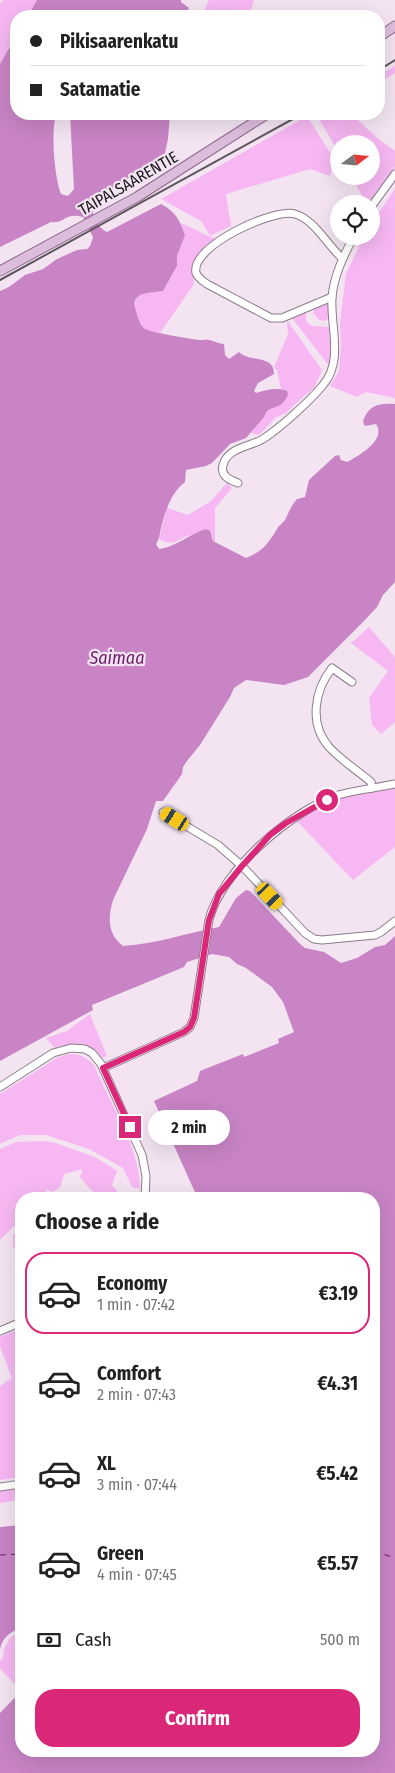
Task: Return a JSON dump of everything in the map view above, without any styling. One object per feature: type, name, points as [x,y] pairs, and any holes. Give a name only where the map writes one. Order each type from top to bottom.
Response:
[{"type":"main road","name":"TAIPALSAARENTIE","points":[[0,270],[106,214],[176,173],[258,120]]},
{"type":"street","points":[[380,195],[395,174]]},
{"type":"street","points":[[332,297],[282,318],[271,318],[206,284],[196,272],[197,264],[205,251],[214,244],[258,220],[288,213],[296,214],[307,220],[342,258]]},
{"type":"street","points":[[238,483],[228,479],[224,473],[223,466],[227,457],[237,449],[262,440],[272,433],[314,395],[324,384],[332,370],[334,351],[332,297],[342,258],[349,245]]},
{"type":"street","points":[[352,682],[332,668],[324,678],[318,693],[316,706],[319,732],[329,747],[371,782],[372,788]]},
{"type":"street","points":[[103,1068],[178,1036],[190,1027],[194,1018],[209,920],[219,894],[270,835],[294,818],[339,795],[395,784]]},
{"type":"street","points":[[163,812],[218,845],[242,866],[305,933],[314,939],[322,940],[375,935],[395,921]]},
{"type":"street","points":[[0,1087],[53,1053],[63,1049],[85,1049],[98,1059],[103,1068],[142,1154],[146,1176],[145,1192]]},
{"type":"street","points":[[0,1331],[15,1325]]},
{"type":"street","points":[[0,1487],[15,1485]]},
{"type":"shaded area","points":[[3,0],[37,0],[31,10],[10,10],[10,46],[0,64],[0,3]]},
{"type":"shaded area","points":[[209,0],[254,0],[251,10],[205,10]]},
{"type":"shaded area","points":[[395,66],[395,73],[385,79],[385,72]]},
{"type":"shaded area","points":[[300,120],[310,120],[330,153],[330,176],[310,169],[226,194],[231,226],[210,236],[201,221],[161,199]]},
{"type":"shaded area","points":[[320,120],[358,120],[374,135],[330,135],[330,138]]},
{"type":"shaded area","points":[[380,140],[395,151],[395,167],[374,195],[362,195],[356,185],[380,185]]},
{"type":"shaded area","points":[[395,189],[395,398],[366,392],[357,397],[330,386],[339,371],[340,322],[346,274],[360,245],[380,245],[380,211]]},
{"type":"shaded area","points":[[181,223],[215,239],[203,249],[193,262],[194,284],[160,333],[148,331],[142,327],[138,320],[135,301],[142,294],[163,291],[177,267],[177,256],[185,235]]},
{"type":"shaded area","points":[[328,303],[328,319],[324,321],[319,320],[313,313],[314,309]]},
{"type":"shaded area","points":[[306,312],[306,321],[312,326],[329,327],[331,360],[329,366],[292,318]]},
{"type":"shaded area","points":[[287,320],[322,370],[314,388],[286,413],[275,418],[259,435],[251,433],[265,413],[287,391],[281,389],[277,371],[274,367],[288,334]]},
{"type":"shaded area","points":[[227,483],[232,488],[215,508],[215,541],[213,541],[213,537],[198,535],[188,536],[169,543],[159,539],[167,508],[188,515],[211,501]]},
{"type":"shaded area","points":[[369,627],[395,657],[395,722],[381,734],[372,725],[369,698],[388,671],[351,643]]},
{"type":"shaded area","points":[[395,784],[395,847],[353,880],[294,818],[327,800]]},
{"type":"shaded area","points":[[90,1014],[107,1056],[102,1058],[86,1047],[74,1044],[55,1048],[46,1038],[67,1031]]},
{"type":"shaded area","points":[[68,1054],[82,1056],[94,1065],[130,1142],[139,1173],[140,1189],[132,1187],[123,1168],[89,1149],[46,1135],[20,1135],[0,1144],[0,1094],[57,1058]]},
{"type":"shaded area","points":[[43,1141],[56,1143],[97,1158],[117,1171],[112,1185],[118,1192],[94,1192],[91,1190],[80,1177],[83,1169],[64,1174],[60,1187],[53,1192],[45,1189],[47,1192],[15,1192],[15,1226],[0,1240],[0,1149],[16,1142]]},
{"type":"shaded area","points":[[15,1233],[15,1249],[13,1246],[13,1235]]},
{"type":"shaded area","points":[[15,1331],[15,1478],[0,1480],[0,1386],[12,1378],[0,1347],[0,1337]]},
{"type":"shaded area","points":[[15,1489],[15,1501],[0,1503],[0,1491]]},
{"type":"shaded area","points":[[15,1634],[15,1684],[0,1669],[0,1661],[10,1638]]},
{"type":"water","points":[[37,0],[181,0],[189,8],[188,10],[31,10]]},
{"type":"water","name":"Saimaa","points":[[10,46],[10,120],[54,120],[54,154],[61,194],[68,196],[74,189],[70,120],[170,120],[164,158],[114,188],[96,202],[92,208],[96,222],[107,232],[161,204],[173,213],[185,235],[177,256],[177,266],[163,291],[143,294],[136,298],[135,308],[143,327],[163,334],[224,344],[225,355],[229,359],[239,352],[249,357],[266,361],[273,368],[274,374],[258,383],[254,391],[256,393],[275,389],[287,391],[288,395],[283,403],[267,411],[246,438],[230,444],[212,463],[186,470],[185,482],[173,496],[165,513],[156,544],[159,549],[171,546],[206,529],[210,531],[213,541],[246,558],[257,553],[268,543],[285,520],[297,499],[305,497],[309,480],[335,456],[339,455],[341,460],[347,462],[364,452],[375,441],[378,436],[376,424],[365,426],[363,422],[368,412],[375,406],[395,404],[395,582],[383,595],[377,607],[308,677],[284,685],[246,680],[234,688],[200,745],[183,767],[182,774],[163,801],[156,801],[147,829],[113,900],[110,925],[114,936],[123,946],[159,941],[219,927],[236,898],[246,890],[250,891],[305,948],[324,952],[341,963],[357,958],[375,947],[385,945],[395,936],[395,1773],[0,1773],[0,1713],[15,1697],[15,1757],[380,1757],[380,1192],[195,1192],[154,1101],[197,1081],[200,1071],[243,1054],[244,1057],[279,1043],[278,1039],[294,1032],[283,1002],[272,987],[229,957],[212,954],[187,962],[184,967],[92,1005],[93,1010],[0,1061],[0,291],[25,275],[43,269],[57,259],[77,250],[87,249],[93,237],[83,217],[72,216],[51,222],[0,247],[0,64]]},
{"type":"water","points":[[15,1526],[15,1630],[5,1638],[0,1649],[0,1527]]},
{"type":"ferry route","points":[[380,1553],[395,1558]]},
{"type":"ferry route","points":[[0,1555],[15,1554]]},
{"type":"railway","points":[[385,66],[395,60]]},
{"type":"railway","points":[[0,280],[291,120]]},
{"type":"route","points":[[130,1127],[103,1068],[178,1036],[190,1027],[194,1018],[209,920],[219,894],[270,835],[286,823],[327,800]]}]
